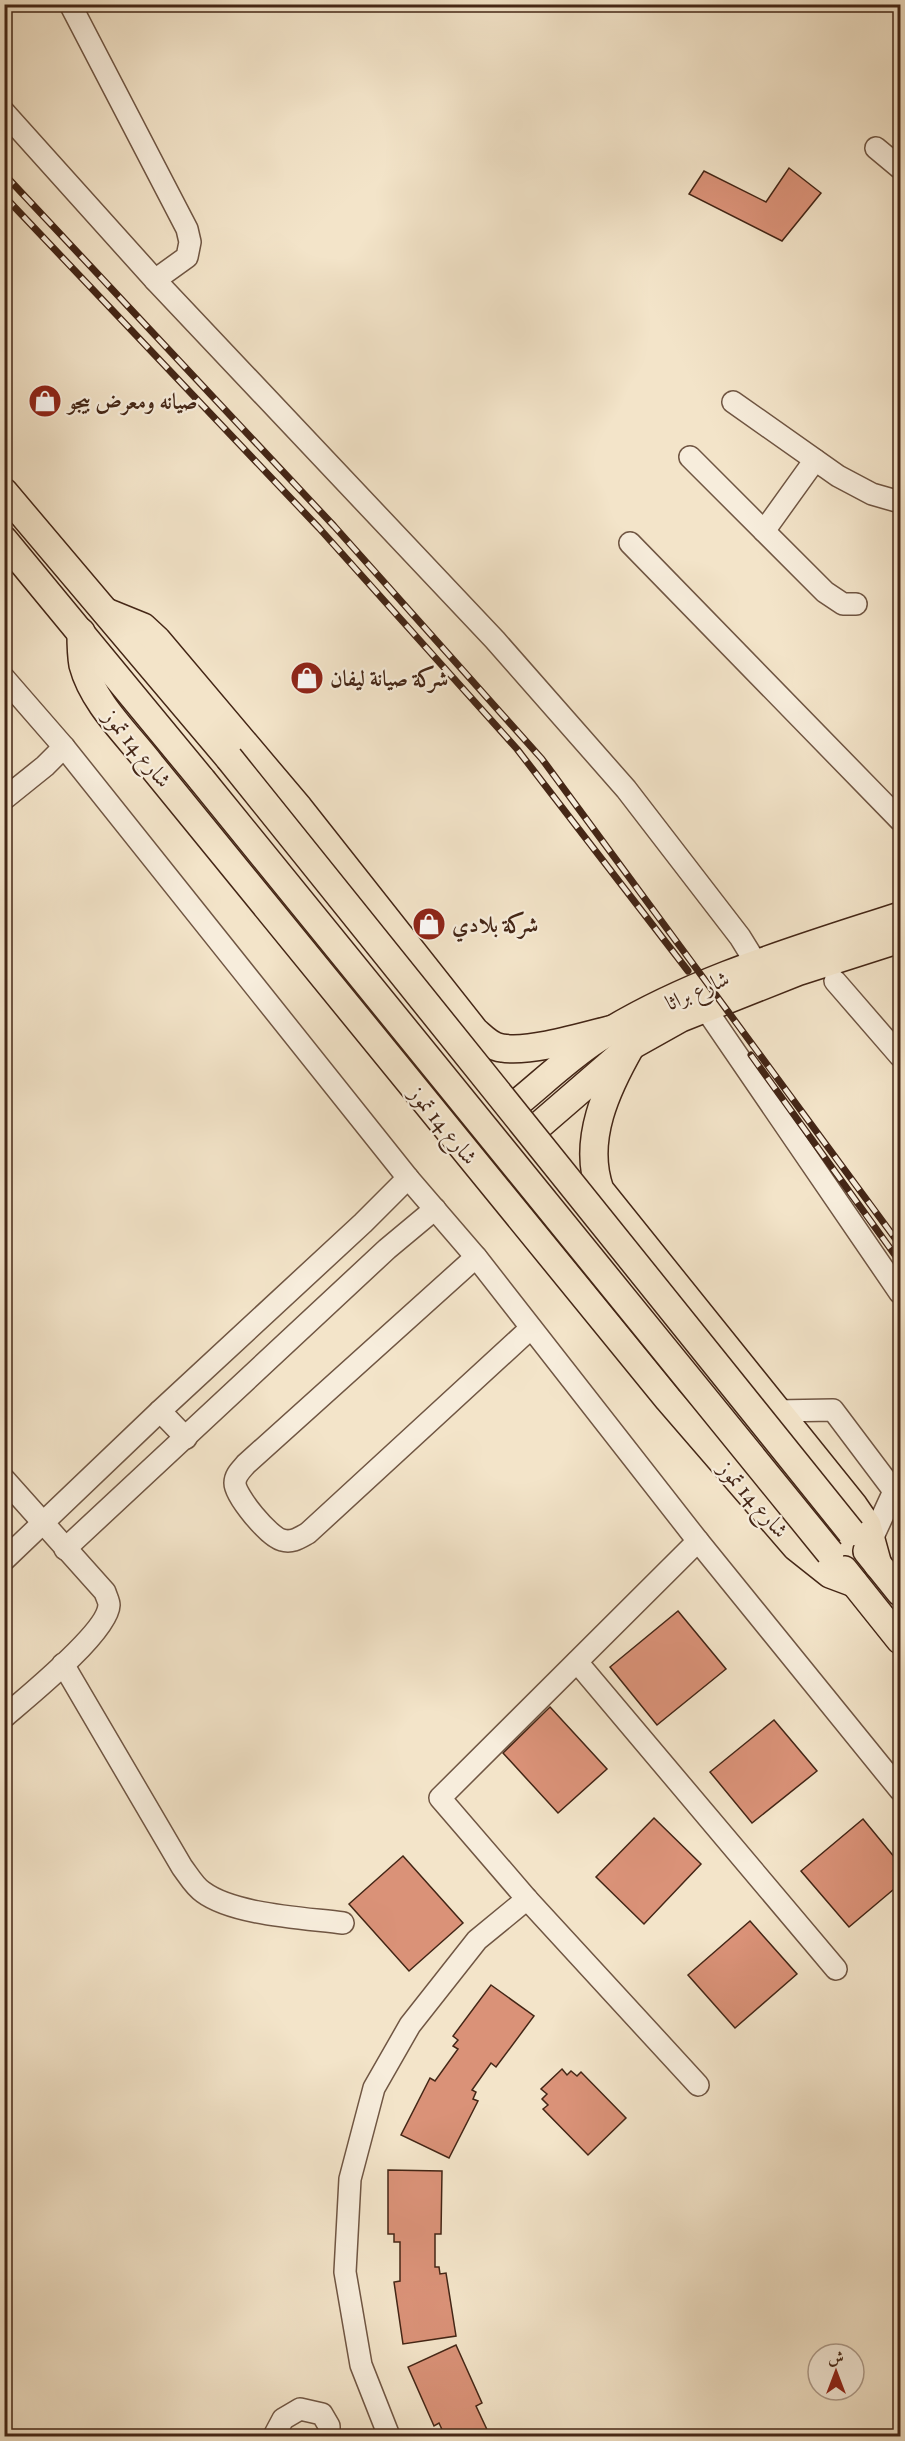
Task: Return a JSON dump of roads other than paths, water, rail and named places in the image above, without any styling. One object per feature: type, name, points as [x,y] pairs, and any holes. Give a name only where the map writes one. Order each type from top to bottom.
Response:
[{"type":"main road","points":[[4,492],[229,758],[862,1536],[878,1565],[900,1592]]},
{"type":"main road","name":"شارع 14 تموز","points":[[4,540],[202,780],[900,1640]]},
{"type":"main road","points":[[106,612],[143,627],[157,640],[299,808],[475,1031],[487,1042],[502,1048],[525,1048],[624,1037],[613,1077],[602,1103],[595,1146],[595,1165],[600,1190],[854,1506],[867,1525],[862,1536]]},
{"type":"main road","name":"شارع 14 تموز","points":[[81,632],[82,662],[97,696],[471,1140],[668,1399],[796,1547],[830,1574],[854,1583]]},
{"type":"main road","name":"شارع براثا","points":[[535,1129],[624,1037],[674,999],[756,963],[900,916]]},
{"type":"main road","name":"شارع براثا","points":[[515,1105],[595,1041],[624,1037],[798,972],[900,939]]},
{"type":"street","points":[[70,4],[187,230],[190,242],[187,257],[155,280]]},
{"type":"street","points":[[4,112],[155,280],[495,640],[626,789],[740,937],[756,963]]},
{"type":"street","points":[[876,147],[900,168]]},
{"type":"street","points":[[734,402],[838,476],[872,494],[900,502]]},
{"type":"street","points":[[690,457],[825,592],[843,604],[856,604]]},
{"type":"street","points":[[764,531],[815,460]]},
{"type":"street","points":[[630,543],[900,820]]},
{"type":"street","points":[[4,678],[64,747],[408,1178],[476,1257],[698,1541],[900,1790]]},
{"type":"street","points":[[4,800],[64,747]]},
{"type":"street","points":[[835,981],[900,1056]]},
{"type":"street","points":[[705,1008],[900,1293]]},
{"type":"street","points":[[4,1560],[408,1178]]},
{"type":"street","points":[[65,1549],[387,1249],[435,1209]]},
{"type":"street","points":[[476,1257],[246,1464],[237,1474],[235,1485],[238,1495],[270,1533],[281,1540],[296,1540],[308,1533],[531,1328]]},
{"type":"street","points":[[776,1411],[833,1410],[894,1491],[862,1536]]},
{"type":"street","points":[[160,1411],[186,1438]]},
{"type":"street","points":[[4,1479],[105,1592],[109,1606],[103,1621],[89,1639],[4,1717]]},
{"type":"street","points":[[698,1541],[440,1798],[527,1899],[698,2085]]},
{"type":"street","points":[[577,1662],[836,1969]]},
{"type":"street","points":[[63,1664],[182,1867],[202,1892],[224,1903],[246,1910],[343,1923]]},
{"type":"street","points":[[389,2436],[361,2365],[345,2272],[350,2179],[374,2088],[410,2025],[477,1940],[527,1899]]},
{"type":"street","points":[[274,2436],[283,2420],[300,2409],[322,2414],[329,2426],[329,2436]]},
{"type":"railway","points":[[4,174],[334,526],[542,759],[900,1245]]},
{"type":"railway","points":[[4,196],[319,528],[517,749],[688,971]]},
{"type":"railway","points":[[751,1055],[900,1262]]},
{"type":"place","name":"صيانه ومعرض بيجو","points":[[45,401]]},
{"type":"place","name":"شركة صيانة ليفان","points":[[307,678]]},
{"type":"place","name":"شركة بلادي","points":[[429,924]]}]
